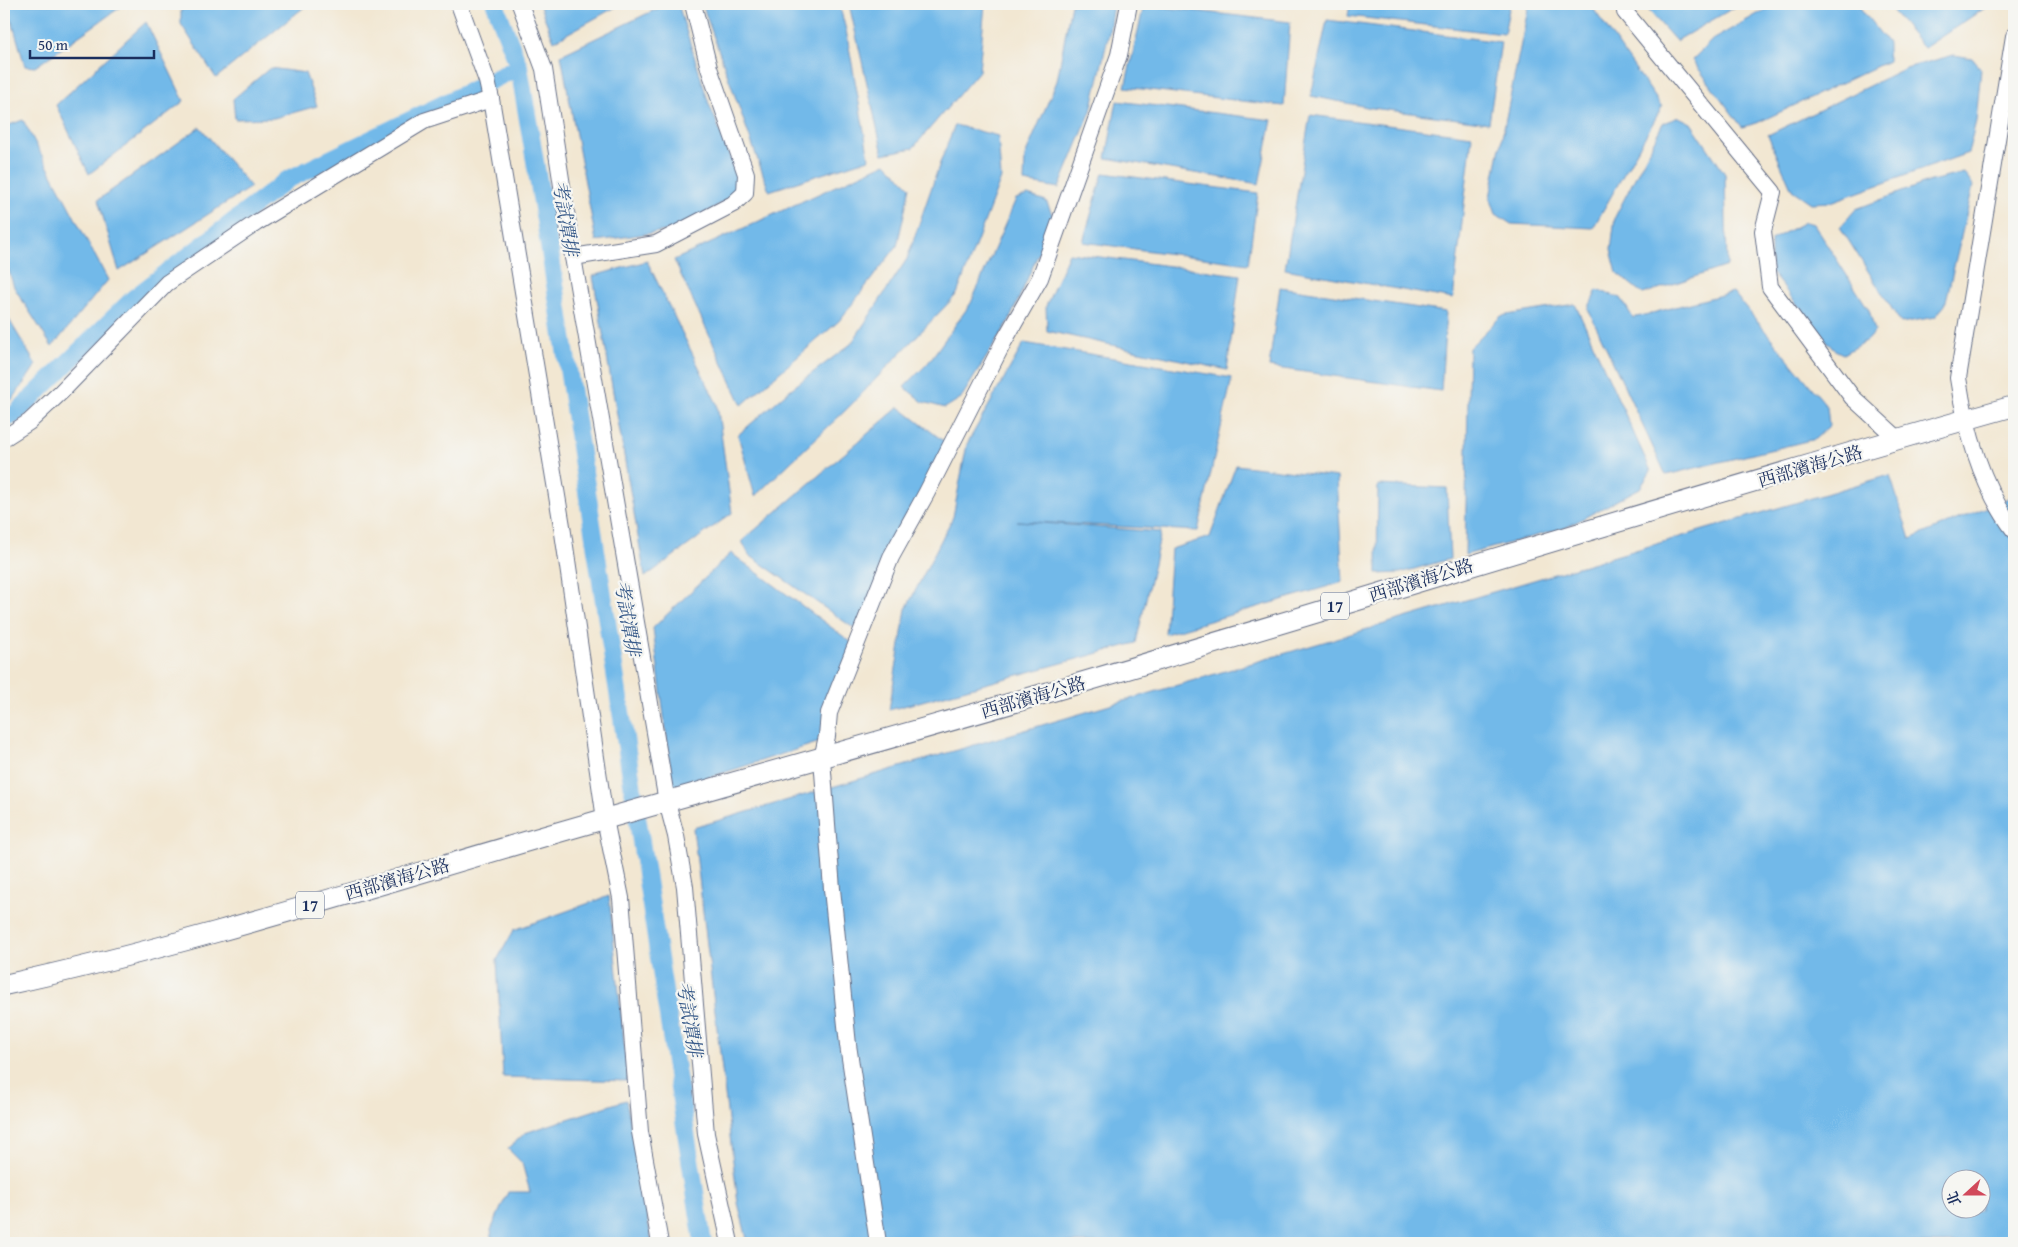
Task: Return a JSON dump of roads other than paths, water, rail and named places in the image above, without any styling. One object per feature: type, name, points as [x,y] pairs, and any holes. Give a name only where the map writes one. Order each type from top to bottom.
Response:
[{"type":"main road","name":"西部濱海公路","points":[[661,803],[1101,677],[1574,534],[2014,406]]},
{"type":"main road","name":"17","points":[[610,817],[661,803]]},
{"type":"main road","name":"西部濱海公路","points":[[4,985],[210,934],[610,817]]},
{"type":"lane","points":[[459,4],[487,81],[491,99],[610,817],[621,898],[640,1132],[660,1243]]},
{"type":"lane","points":[[520,4],[544,69],[661,803],[676,836],[686,887],[706,1134],[730,1243]]},
{"type":"lane","points":[[573,257],[656,244],[733,204],[746,193],[746,174],[709,68],[693,4]]},
{"type":"lane","points":[[878,1243],[848,1046],[832,890],[822,758],[829,714],[892,557],[1004,341],[1040,278],[1119,55],[1129,4]]},
{"type":"lane","points":[[1625,12],[1773,192],[1763,231],[1770,287],[1852,397],[1899,440]]},
{"type":"lane","points":[[2014,36],[1958,378],[1964,420],[1980,467],[2004,517],[2014,530]]},
{"type":"lane","points":[[4,438],[29,422],[61,392],[167,282],[256,223],[424,120],[491,99]]},
{"type":"water","points":[[7,4],[125,4],[35,67],[25,66]]},
{"type":"water","points":[[188,4],[308,4],[216,78],[181,24],[181,10]]},
{"type":"water","points":[[539,4],[621,4],[554,41]]},
{"type":"water","points":[[667,4],[678,4],[709,104],[744,189],[680,229],[596,241],[561,55]]},
{"type":"water","points":[[702,4],[839,4],[846,30],[869,159],[769,191]]},
{"type":"water","points":[[849,4],[985,4],[979,71],[913,148],[883,154]]},
{"type":"water","points":[[1071,4],[1113,4],[1109,33],[1091,111],[1059,188],[1024,182],[1025,156],[1057,81]]},
{"type":"water","points":[[1350,4],[1510,4],[1504,34],[1348,16]]},
{"type":"water","points":[[1529,4],[1590,4],[1662,107],[1593,228],[1511,224],[1496,214],[1490,197]]},
{"type":"water","points":[[1643,4],[1740,4],[1676,41]]},
{"type":"water","points":[[1775,4],[1857,4],[1888,43],[1888,61],[1757,123],[1742,127],[1692,60],[1712,40]]},
{"type":"water","points":[[1887,4],[1991,4],[1924,48]]},
{"type":"water","points":[[1144,5],[1290,22],[1284,106],[1125,87]]},
{"type":"water","points":[[1327,20],[1501,42],[1489,123],[1372,108],[1311,96]]},
{"type":"water","points":[[146,22],[184,101],[89,174],[56,105]]},
{"type":"water","points":[[1954,55],[1972,58],[1981,69],[1976,121],[1968,153],[1831,202],[1811,203],[1792,190],[1768,135],[1906,68]]},
{"type":"water","points":[[270,68],[305,73],[317,106],[274,118],[235,119],[233,99]]},
{"type":"water","points":[[1117,101],[1272,120],[1259,184],[1106,158]]},
{"type":"water","points":[[1310,115],[1472,136],[1453,299],[1285,269]]},
{"type":"water","points":[[1679,117],[1691,123],[1725,174],[1727,266],[1643,294],[1617,273],[1611,250],[1615,217],[1663,123]]},
{"type":"water","points":[[23,120],[108,280],[52,347],[14,287],[4,256],[4,127]]},
{"type":"water","points":[[955,125],[998,136],[1001,178],[957,294],[849,407],[755,496],[738,435],[791,389],[851,344],[907,259]]},
{"type":"water","points":[[200,127],[251,187],[119,271],[98,200]]},
{"type":"water","points":[[886,163],[910,187],[897,246],[839,321],[742,405],[674,260]]},
{"type":"water","points":[[1103,173],[1258,193],[1248,264],[1083,242]]},
{"type":"water","points":[[1964,173],[1973,186],[1945,305],[1935,317],[1901,323],[1840,227],[1856,209],[1931,181]]},
{"type":"water","points":[[1028,195],[1046,201],[1054,218],[1009,321],[961,398],[945,408],[923,402],[904,387],[928,363],[971,303],[1016,199]]},
{"type":"water","points":[[1805,222],[1814,224],[1869,310],[1875,331],[1867,340],[1843,354],[1833,349],[1771,272],[1771,240]]},
{"type":"water","points":[[1069,253],[1240,275],[1227,370],[1047,331],[1046,306]]},
{"type":"water","points":[[647,261],[717,404],[732,513],[645,577],[593,276]]},
{"type":"water","points":[[1280,287],[1446,312],[1441,391],[1269,367]]},
{"type":"water","points":[[1597,290],[1621,298],[1633,318],[1733,292],[1827,406],[1829,426],[1815,439],[1666,475],[1588,309]]},
{"type":"water","points":[[1575,304],[1651,471],[1640,488],[1565,528],[1465,555],[1469,348],[1501,316]]},
{"type":"water","points":[[4,311],[36,365],[13,399],[4,402]]},
{"type":"water","points":[[1024,343],[1232,378],[1198,531],[1017,521],[1161,532],[1136,643],[889,710],[906,609],[953,517],[967,444]]},
{"type":"water","points":[[899,407],[950,446],[855,629],[749,555],[742,541]]},
{"type":"water","points":[[1236,465],[1337,477],[1343,582],[1165,634],[1171,549],[1210,537]]},
{"type":"water","points":[[1890,475],[1910,539],[2014,496],[2014,1243],[748,1243],[738,1203],[693,828]]},
{"type":"water","points":[[1378,485],[1447,488],[1450,559],[1400,573],[1377,574]]},
{"type":"water","points":[[731,553],[855,645],[820,742],[673,789],[653,628]]},
{"type":"water","points":[[609,896],[628,1081],[503,1077],[497,960],[514,930]]},
{"type":"water","points":[[626,1100],[652,1243],[493,1243],[491,1230],[508,1192],[530,1192],[522,1163],[508,1149],[525,1133]]},
{"type":"waterway","name":"考試潭排","points":[[495,4],[519,67],[546,226],[703,1243]]},
{"type":"waterway","points":[[4,419],[14,415],[134,298],[287,180],[519,67]]}]
